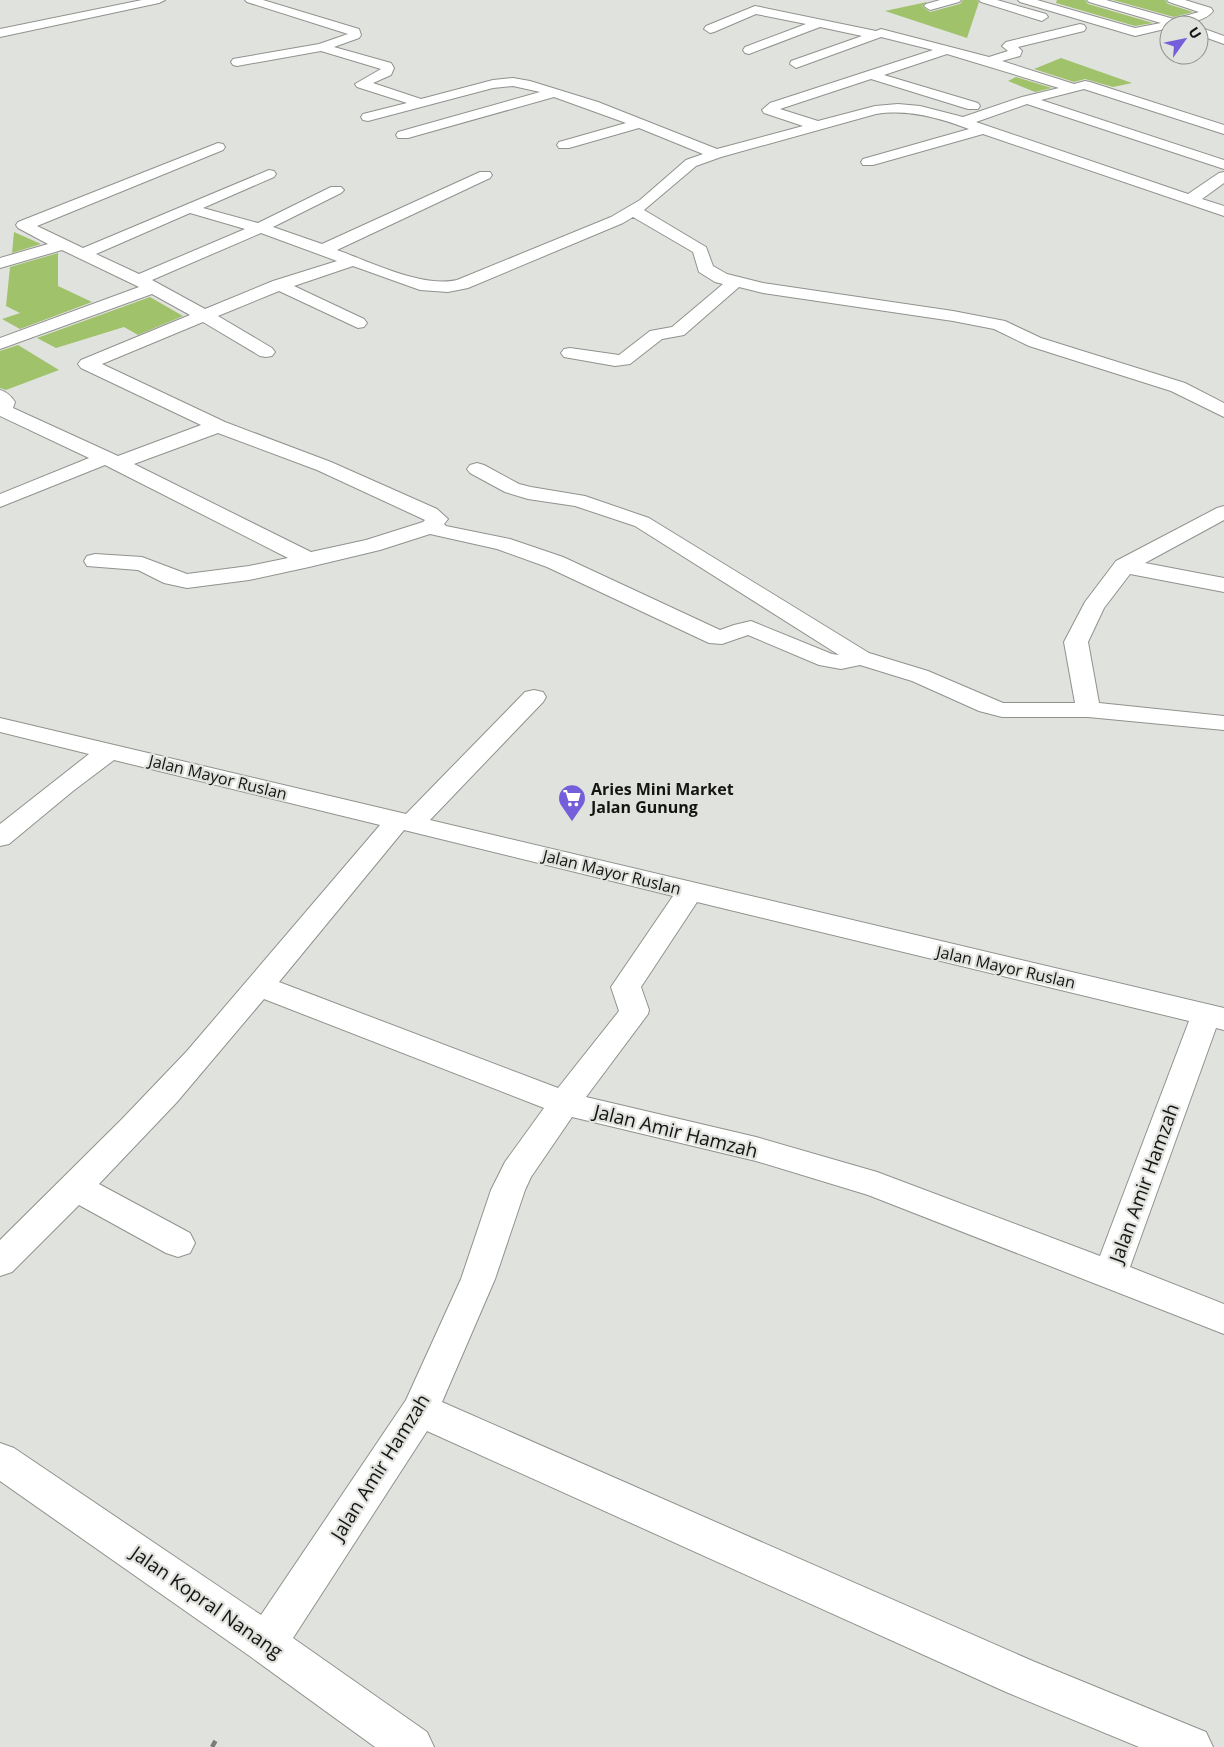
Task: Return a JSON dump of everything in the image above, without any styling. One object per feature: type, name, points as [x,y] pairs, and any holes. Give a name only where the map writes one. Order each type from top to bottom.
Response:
[{"type":"street","points":[[0,33],[159,0]]},
{"type":"street","points":[[236,62],[321,47],[353,36],[356,33],[251,0]]},
{"type":"street","points":[[930,6],[950,0]]},
{"type":"street","points":[[985,0],[1106,36]]},
{"type":"street","points":[[1024,0],[1135,32],[1159,28]]},
{"type":"street","points":[[1093,0],[1159,19]]},
{"type":"street","points":[[1180,1],[1207,12],[1202,15]]},
{"type":"street","points":[[710,29],[755,10],[817,24],[878,34],[947,50],[989,61],[1073,88]]},
{"type":"street","points":[[749,50],[817,24]]},
{"type":"street","points":[[796,64],[903,26]]},
{"type":"street","points":[[989,61],[1016,53],[1016,51],[1008,46],[1010,45],[1080,28]]},
{"type":"street","points":[[1209,35],[1224,40]]},
{"type":"street","points":[[321,47],[386,66],[388,68],[386,72],[362,84],[421,103]]},
{"type":"street","points":[[818,126],[769,110],[775,106],[947,50]]},
{"type":"street","points":[[871,75],[992,112]]},
{"type":"street","points":[[368,117],[504,82],[522,83],[592,105],[716,154]]},
{"type":"street","points":[[963,122],[1027,100],[1085,85],[1224,130]]},
{"type":"street","points":[[403,135],[552,93]]},
{"type":"street","points":[[1027,100],[1224,165]]},
{"type":"street","points":[[187,208],[260,228],[420,285],[448,287],[462,284],[506,267],[617,220],[661,191],[691,163],[716,154],[875,110],[896,106],[916,109],[963,122],[1224,211]]},
{"type":"street","points":[[564,144],[638,124]]},
{"type":"street","points":[[868,162],[984,129]]},
{"type":"street","points":[[218,147],[24,225],[144,284],[266,352]]},
{"type":"street","points":[[84,253],[269,174]]},
{"type":"street","points":[[323,250],[485,176]]},
{"type":"street","points":[[1190,200],[1222,179]]},
{"type":"street","points":[[0,344],[144,284],[336,190]]},
{"type":"street","points":[[633,211],[700,250],[705,270],[721,278],[763,288],[999,325],[1035,342],[1178,387],[1224,411]]},
{"type":"street","points":[[0,263],[63,245]]},
{"type":"street","points":[[95,562],[142,564],[172,578],[187,581],[249,573],[309,560],[372,545],[433,526],[437,519],[430,513],[324,466],[218,426],[87,364],[280,285],[353,261]]},
{"type":"street","points":[[570,353],[615,361],[624,360],[656,335],[678,331],[735,282]]},
{"type":"street","points":[[280,285],[358,323]]},
{"type":"street","points":[[0,396],[6,402],[3,410],[111,461],[309,560]]},
{"type":"street","points":[[0,500],[218,426]]},
{"type":"street","points":[[477,469],[512,488],[528,493],[578,500],[642,522],[860,658],[920,676],[988,706],[1002,710],[1088,710],[1224,723]]},
{"type":"street","points":[[1088,710],[1076,642],[1093,607],[1124,566],[1224,512]]},
{"type":"street","points":[[433,526],[439,531],[502,544],[554,562],[717,638],[729,636],[742,628],[751,628],[828,660],[841,662],[860,658]]},
{"type":"street","points":[[1124,566],[1224,585]]},
{"type":"street","points":[[0,1262],[160,1101],[404,822],[534,697]]},
{"type":"street","name":"Jalan Mayor Ruslan","points":[[0,725],[1215,1017]]},
{"type":"street","points":[[0,838],[64,785],[110,751]]},
{"type":"street","points":[[259,986],[564,1103],[633,1014],[634,1010],[626,987],[690,892]]},
{"type":"street","name":"Jalan Amir Hamzah","points":[[266,1643],[420,1410],[478,1279],[508,1190],[517,1171],[564,1103],[756,1150],[876,1185],[1110,1274],[1215,1017]]},
{"type":"street","points":[[75,1187],[178,1243]]},
{"type":"street","points":[[1110,1274],[1224,1320]]},
{"type":"street","points":[[420,1410],[1021,1677],[1191,1747]]},
{"type":"street","name":"Jalan Kopral Nanang","points":[[0,1460],[266,1643],[412,1747]]},
{"type":"path","points":[[212,1747],[216,1740]]},
{"type":"building","points":[[963,0],[977,0],[979,2],[967,38],[885,11],[927,2],[922,6],[930,12],[960,4]]},
{"type":"building","points":[[1057,0],[1085,0],[1088,4],[1153,23],[1135,26],[1056,3]]},
{"type":"building","points":[[1113,0],[1165,0],[1168,4],[1193,12],[1182,15],[1167,15]]},
{"type":"building","points":[[1061,58],[1132,83],[1113,87],[1085,79],[1074,82],[1034,69]]},
{"type":"building","points":[[1016,77],[1052,88],[1035,92],[1008,81]]},
{"type":"building","points":[[14,232],[41,244],[12,253]]},
{"type":"building","points":[[58,253],[58,286],[92,302],[20,329],[2,319],[20,313],[6,306],[10,267]]},
{"type":"building","points":[[150,297],[183,316],[138,335],[124,327],[56,348],[37,338]]},
{"type":"building","points":[[18,345],[59,370],[6,390],[0,388],[0,351]]},
{"type":"place","name":"Aries Mini Market Jalan Gunung","points":[[572,822]]}]
